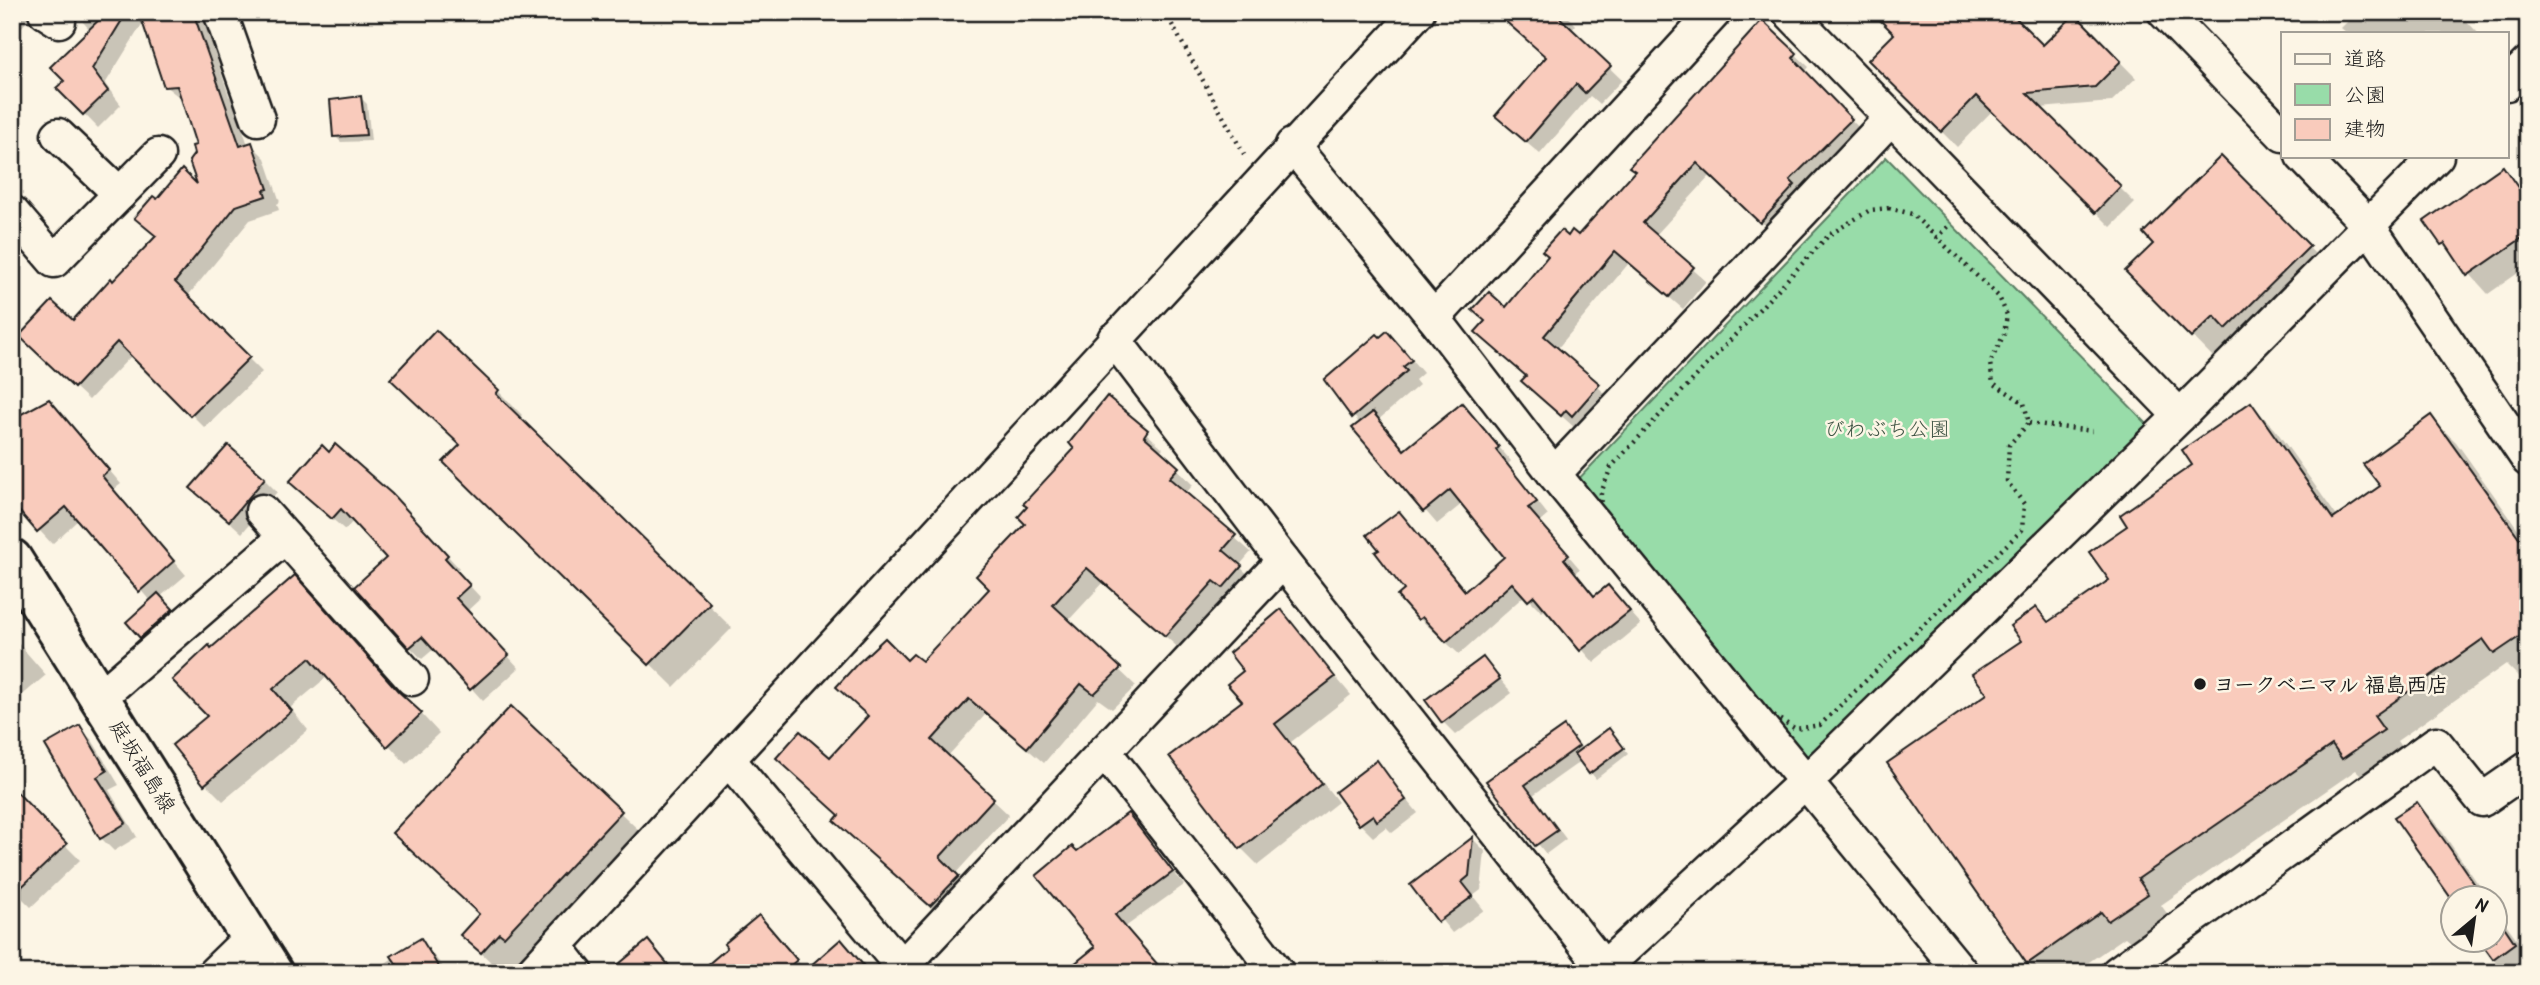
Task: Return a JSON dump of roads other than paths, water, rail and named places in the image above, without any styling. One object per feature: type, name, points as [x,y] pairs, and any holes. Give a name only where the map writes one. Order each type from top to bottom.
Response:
[{"type":"main road","name":"庭坂福島線","points":[[12,559],[273,973]]},
{"type":"street","points":[[220,12],[258,119]]},
{"type":"street","points":[[531,973],[1292,145],[1418,12]]},
{"type":"street","points":[[1434,318],[1715,12]]},
{"type":"street","points":[[1789,12],[2180,416]]},
{"type":"street","points":[[2164,12],[2281,133]]},
{"type":"street","points":[[2508,83],[2528,62]]},
{"type":"street","points":[[1555,474],[1890,119]]},
{"type":"street","points":[[58,135],[120,194]]},
{"type":"street","points":[[1292,145],[1434,318],[1555,474],[1962,973]]},
{"type":"street","points":[[12,212],[54,261],[158,155]]},
{"type":"street","points":[[2304,158],[2369,226],[2528,460]]},
{"type":"street","points":[[1114,339],[1283,561],[1604,971],[1807,780],[2180,416],[2435,158]]},
{"type":"street","points":[[262,511],[412,679]]},
{"type":"street","points":[[100,697],[285,537]]},
{"type":"street","points":[[728,759],[904,970],[1104,751],[1283,561]]},
{"type":"street","points":[[2117,973],[2436,743],[2482,800],[2528,768]]},
{"type":"street","points":[[1104,751],[1278,973]]},
{"type":"street","points":[[214,973],[250,938]]},
{"type":"street","points":[[556,946],[578,973]]},
{"type":"place","name":"ヨークベニマル 福島西店","points":[[2200,684]]},
{"type":"park label","name":"びわぶち公園","points":[[1887,428]]}]
